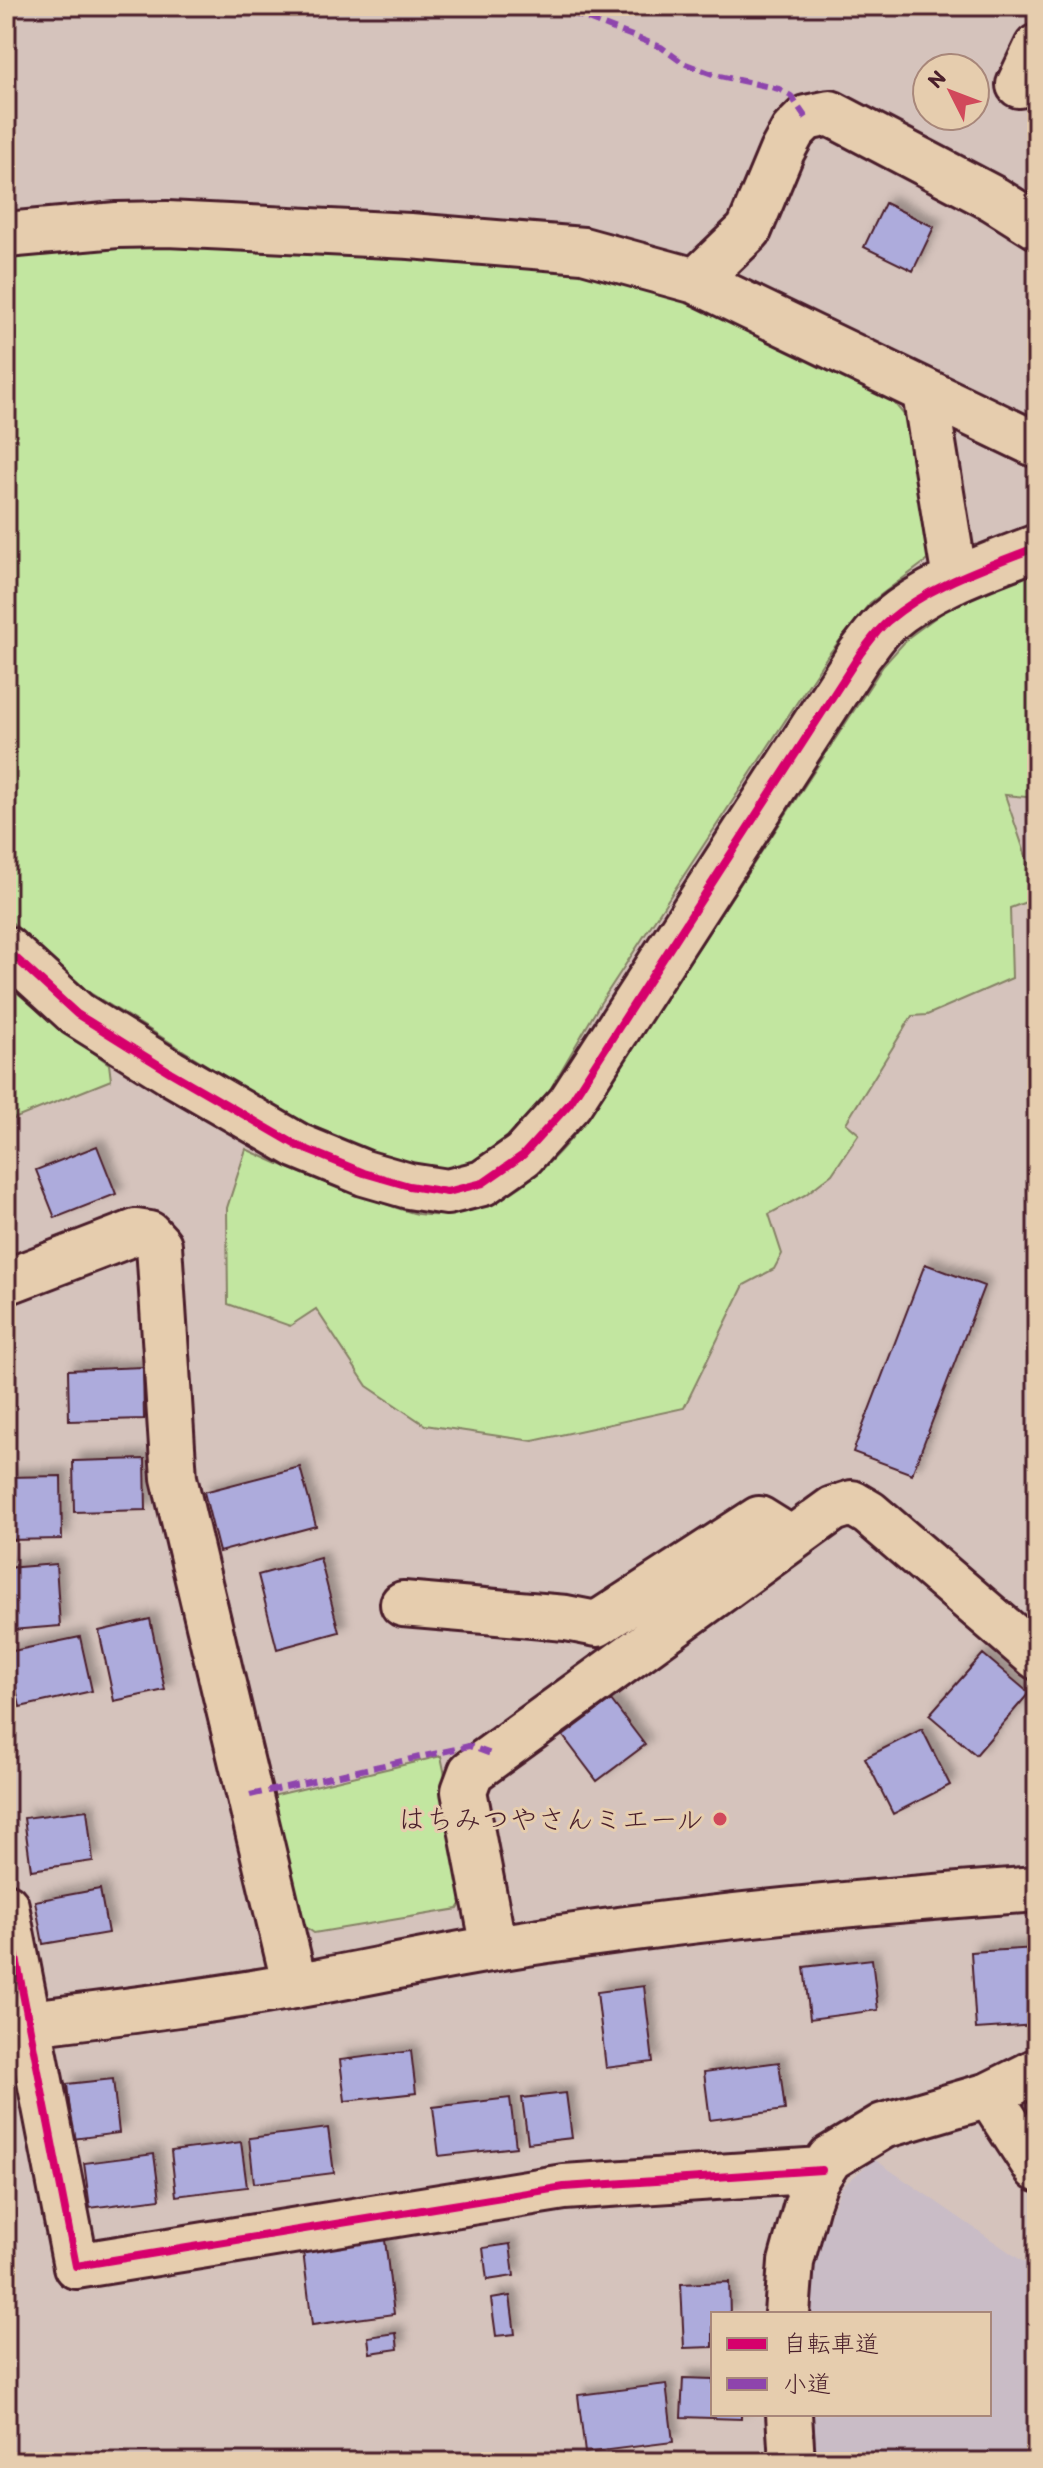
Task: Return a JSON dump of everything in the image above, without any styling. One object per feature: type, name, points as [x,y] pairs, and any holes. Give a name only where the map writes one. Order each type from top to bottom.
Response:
[{"type":"street","points":[[696,281],[749,230],[793,131],[806,118],[830,113],[994,199],[1037,226]]},
{"type":"street","points":[[6,235],[117,225],[167,224],[410,236],[583,250],[696,281],[1037,445]]},
{"type":"street","points":[[925,393],[955,580]]},
{"type":"street","points":[[6,949],[77,1014],[298,1146],[364,1173],[409,1186],[447,1192],[483,1183],[523,1155],[570,1103],[860,654],[885,623],[906,607],[955,580],[1037,547]]},
{"type":"street","points":[[6,1282],[136,1232],[149,1234],[159,1245],[174,1478],[295,1986]]},
{"type":"street","points":[[494,1948],[464,1791],[471,1772],[833,1509],[852,1503],[869,1513],[1037,1657]]},
{"type":"street","points":[[403,1604],[566,1618],[597,1624],[759,1519],[791,1539]]},
{"type":"street","points":[[16,2025],[295,1986],[494,1948],[777,1911],[1037,1889]]},
{"type":"street","points":[[6,1906],[16,2025],[76,2266],[564,2187],[822,2170]]},
{"type":"street","points":[[787,2312],[791,2262],[815,2181],[830,2158],[883,2126],[989,2095],[1037,2071]]},
{"type":"street","points":[[989,2095],[1037,2169]]},
{"type":"street","points":[[789,2416],[792,2462]]},
{"type":"shaded area","points":[[874,2159],[1037,2271],[1037,2462],[815,2462],[811,2416],[991,2416],[991,2312],[811,2312],[813,2260],[841,2188]]},
{"type":"green space","points":[[126,237],[554,262],[699,299],[886,393],[915,428],[934,555],[870,603],[828,655],[601,1002],[544,1100],[497,1150],[460,1169],[429,1170],[347,1144],[273,1106],[87,991],[6,917],[6,252]]},
{"type":"green space","points":[[1037,567],[1037,798],[1005,795],[1037,888],[1037,898],[1010,908],[1012,978],[927,1015],[912,1016],[846,1123],[859,1134],[832,1174],[805,1195],[769,1214],[782,1254],[774,1269],[744,1285],[684,1408],[533,1441],[425,1425],[367,1386],[316,1309],[290,1326],[228,1304],[227,1208],[246,1149],[323,1182],[418,1214],[455,1214],[488,1205],[519,1188],[547,1165],[595,1108],[883,666],[909,637],[947,609]]},
{"type":"green space","points":[[6,983],[49,1020],[109,1064],[111,1080],[6,1122]]},
{"type":"green space","points":[[441,1756],[469,1892],[458,1909],[314,1933],[300,1923],[268,1797]]},
{"type":"building","points":[[885,203],[934,227],[913,271],[864,247]]},
{"type":"building","points":[[97,1146],[116,1194],[55,1218],[36,1170]]},
{"type":"building","points":[[925,1264],[984,1286],[912,1474],[853,1452]]},
{"type":"building","points":[[143,1367],[144,1419],[69,1421],[68,1370]]},
{"type":"building","points":[[145,1459],[146,1510],[74,1512],[73,1461]]},
{"type":"building","points":[[300,1467],[316,1526],[219,1552],[204,1492]]},
{"type":"building","points":[[61,1476],[62,1539],[6,1540],[6,1477]]},
{"type":"building","points":[[320,1558],[339,1632],[277,1649],[258,1575]]},
{"type":"building","points":[[56,1564],[60,1626],[11,1630],[6,1568]]},
{"type":"building","points":[[150,1619],[165,1690],[114,1701],[99,1631]]},
{"type":"building","points":[[80,1637],[92,1691],[20,1707],[8,1652]]},
{"type":"building","points":[[983,1654],[1029,1693],[976,1755],[929,1715]]},
{"type":"building","points":[[611,1700],[645,1745],[597,1781],[563,1736]]},
{"type":"building","points":[[922,1729],[950,1785],[893,1814],[865,1758]]},
{"type":"building","points":[[87,1810],[93,1861],[31,1870],[24,1818]]},
{"type":"building","points":[[100,1889],[108,1933],[43,1944],[35,1901]]},
{"type":"building","points":[[1037,1948],[1037,2025],[976,2029],[971,1952]]},
{"type":"building","points":[[872,1959],[878,2010],[810,2019],[804,1967]]},
{"type":"building","points":[[644,1986],[653,2062],[606,2068],[597,1992]]},
{"type":"building","points":[[411,2051],[416,2093],[345,2101],[340,2060]]},
{"type":"building","points":[[779,2062],[785,2110],[710,2120],[704,2072]]},
{"type":"building","points":[[113,2079],[119,2133],[73,2139],[67,2084]]},
{"type":"building","points":[[566,2093],[572,2138],[528,2143],[522,2098]]},
{"type":"building","points":[[510,2098],[516,2147],[439,2156],[433,2107]]},
{"type":"building","points":[[328,2128],[334,2173],[254,2183],[249,2138]]},
{"type":"building","points":[[241,2142],[247,2187],[176,2196],[171,2151]]},
{"type":"building","points":[[154,2154],[160,2199],[90,2208],[84,2163]]},
{"type":"building","points":[[385,2240],[394,2314],[312,2325],[303,2251]]},
{"type":"building","points":[[510,2244],[514,2276],[487,2280],[483,2248]]},
{"type":"building","points":[[729,2282],[730,2312],[711,2312],[711,2347],[684,2348],[681,2284]]},
{"type":"building","points":[[510,2296],[515,2334],[496,2336],[491,2299]]},
{"type":"building","points":[[396,2333],[398,2349],[370,2353],[368,2337]]},
{"type":"building","points":[[683,2378],[711,2379],[711,2416],[741,2416],[741,2419],[681,2417]]},
{"type":"building","points":[[666,2384],[673,2442],[585,2453],[578,2395]]},
{"type":"marked path","points":[[554,6],[661,47],[683,63],[715,75],[779,89],[791,96],[806,118]]},
{"type":"marked path","points":[[250,1795],[469,1746],[494,1755]]},
{"type":"cycle path","points":[[6,949],[77,1014],[298,1146],[364,1173],[409,1186],[447,1192],[483,1183],[523,1155],[570,1103],[877,632],[904,608],[940,587],[1037,547]]},
{"type":"cycle path","points":[[6,1906],[76,2266],[564,2187],[822,2170]]},
{"type":"place","name":"はちみつやさんミエール","points":[[720,1819]]}]
